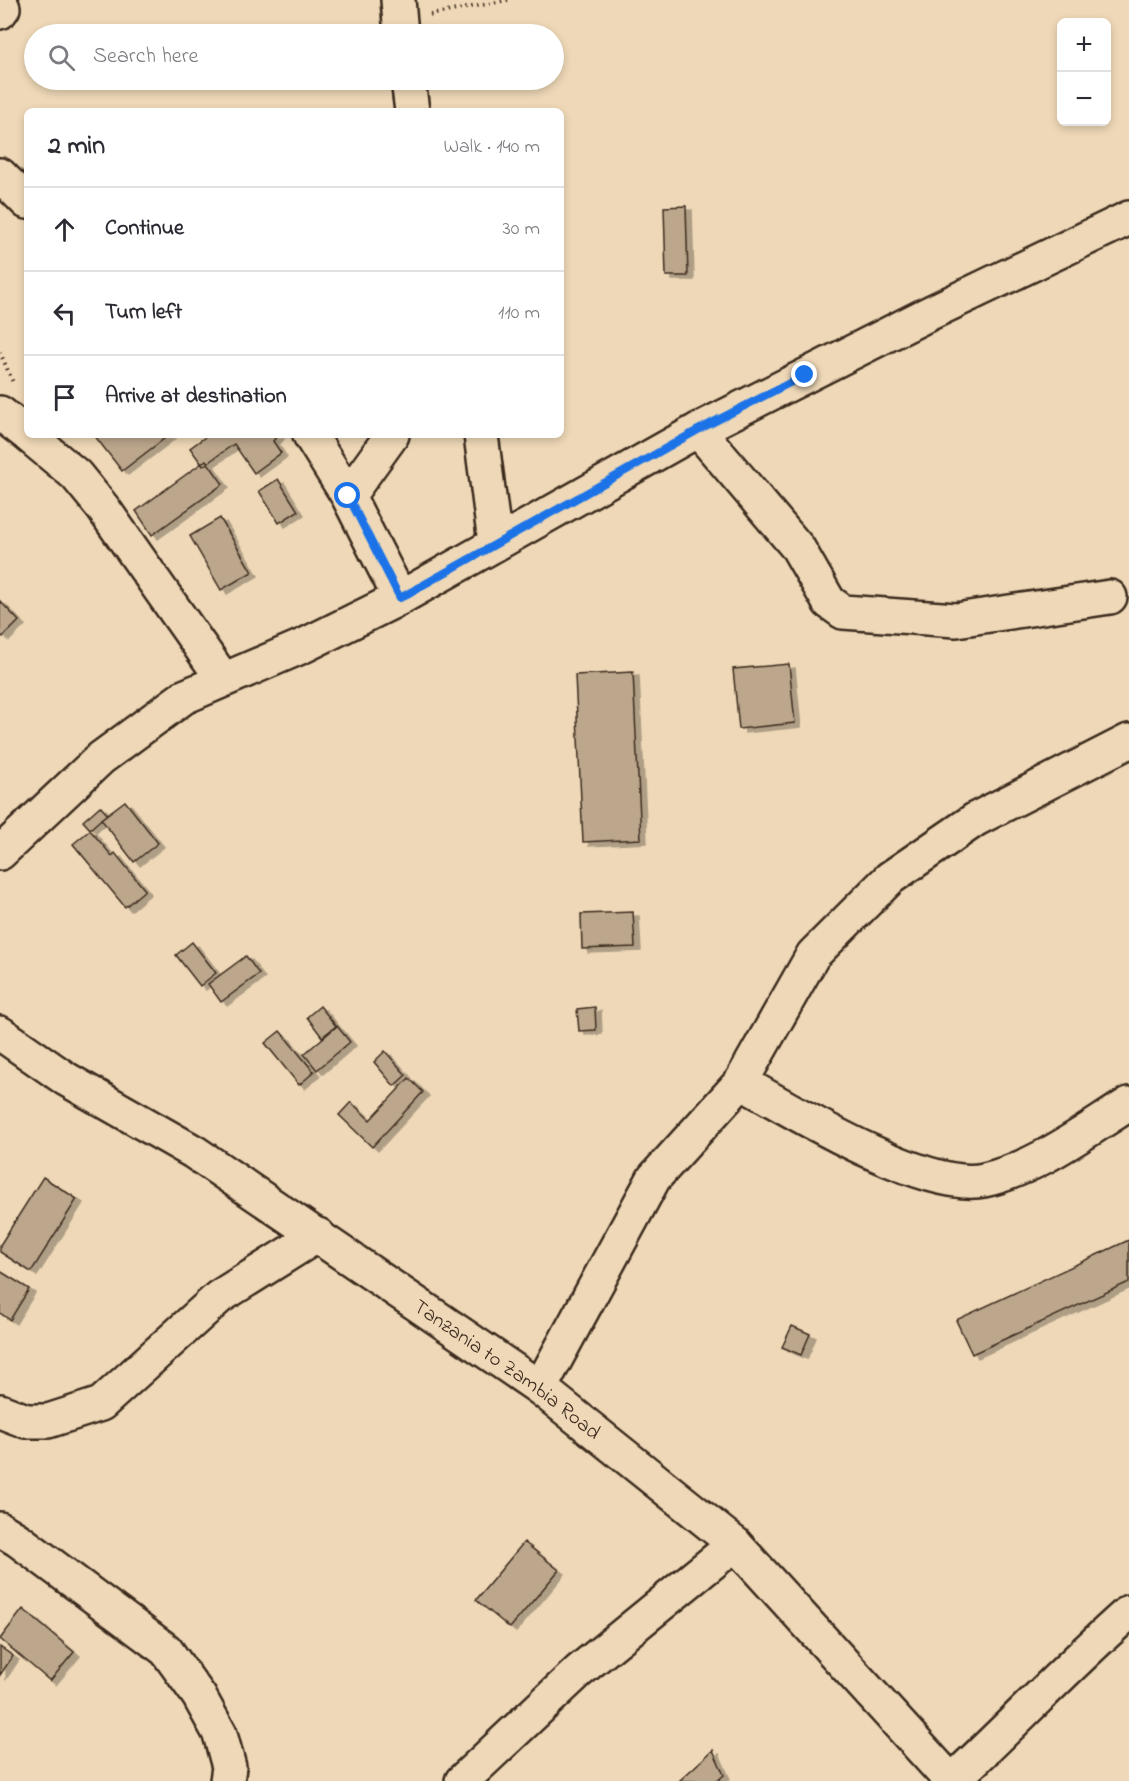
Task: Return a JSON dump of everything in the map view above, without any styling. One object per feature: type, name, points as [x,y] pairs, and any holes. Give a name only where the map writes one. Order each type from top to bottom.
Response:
[{"type":"main road","points":[[0,175],[24,199]]},
{"type":"main road","points":[[0,853],[101,758],[184,697],[305,645],[400,598],[698,430],[899,328],[1129,218]]},
{"type":"main road","points":[[0,413],[24,431]]},
{"type":"main road","points":[[698,430],[798,548],[829,602],[843,612],[956,620],[1110,597]]},
{"type":"main road","points":[[33,438],[76,475],[103,508],[223,679]]},
{"type":"main road","points":[[312,438],[348,496],[400,598]]},
{"type":"main road","points":[[348,496],[390,438]]},
{"type":"main road","points":[[481,438],[495,543]]},
{"type":"main road","points":[[540,1388],[654,1178],[741,1082],[813,955],[890,878],[976,819],[1129,741]]},
{"type":"main road","name":"Tanzania to Zambia Road","points":[[0,1033],[66,1078],[194,1152],[540,1388],[735,1544],[952,1781]]},
{"type":"main road","points":[[741,1082],[829,1133],[935,1177],[958,1182],[984,1180],[1045,1157],[1129,1104]]},
{"type":"main road","points":[[0,1411],[26,1421],[48,1421],[101,1404],[219,1297],[318,1235]]},
{"type":"main road","points":[[0,1529],[18,1539],[166,1650],[199,1696],[220,1734],[229,1767],[227,1781]]},
{"type":"main road","points":[[462,1781],[579,1671],[735,1544]]},
{"type":"main road","points":[[952,1781],[1015,1722],[1055,1679],[1129,1612]]},
{"type":"path","points":[[399,18],[508,0]]},
{"type":"building","points":[[686,206],[688,276],[666,276],[664,207]]},
{"type":"building","points":[[96,438],[165,438],[122,471]]},
{"type":"building","points":[[204,438],[276,438],[273,441],[281,453],[254,473],[234,444],[203,466],[190,448]]},
{"type":"building","points":[[206,460],[223,484],[152,535],[136,511]]},
{"type":"building","points":[[278,479],[298,511],[279,523],[259,491]]},
{"type":"building","points":[[220,518],[252,572],[221,590],[190,536]]},
{"type":"building","points":[[0,601],[19,621],[3,637],[0,634]]},
{"type":"building","points":[[789,664],[795,723],[739,729],[733,669]]},
{"type":"building","points":[[633,672],[641,839],[583,842],[575,675]]},
{"type":"building","points":[[125,801],[158,843],[134,862],[101,819]]},
{"type":"building","points":[[100,806],[107,814],[90,829],[83,821]]},
{"type":"building","points":[[90,830],[112,856],[115,853],[145,890],[125,907],[73,844]]},
{"type":"building","points":[[633,912],[635,947],[582,949],[581,914]]},
{"type":"building","points":[[192,942],[216,973],[200,986],[176,955]]},
{"type":"building","points":[[246,956],[259,974],[221,1002],[208,984]]},
{"type":"building","points":[[320,1006],[336,1026],[322,1037],[307,1017]]},
{"type":"building","points":[[595,1007],[596,1030],[579,1031],[577,1009]]},
{"type":"building","points":[[337,1026],[350,1042],[317,1070],[304,1054]]},
{"type":"building","points":[[280,1031],[314,1072],[299,1085],[265,1043]]},
{"type":"building","points":[[385,1051],[406,1075],[394,1086],[374,1062]]},
{"type":"building","points":[[409,1078],[423,1092],[372,1147],[339,1115],[351,1102],[370,1120]]},
{"type":"building","points":[[43,1177],[77,1199],[31,1272],[0,1252],[0,1245]]},
{"type":"building","points":[[1129,1240],[1129,1282],[972,1354],[956,1320]]},
{"type":"building","points":[[0,1271],[29,1289],[10,1320],[0,1313]]},
{"type":"building","points":[[792,1326],[810,1334],[801,1355],[782,1347]]},
{"type":"building","points":[[524,1542],[559,1570],[510,1628],[476,1600]]},
{"type":"building","points":[[23,1609],[74,1652],[50,1681],[0,1639]]},
{"type":"building","points":[[0,1647],[13,1656],[0,1675]]},
{"type":"building","points":[[713,1750],[724,1775],[717,1781],[679,1781]]},
{"type":"route","points":[[348,496],[400,598],[698,430],[805,375]]}]
